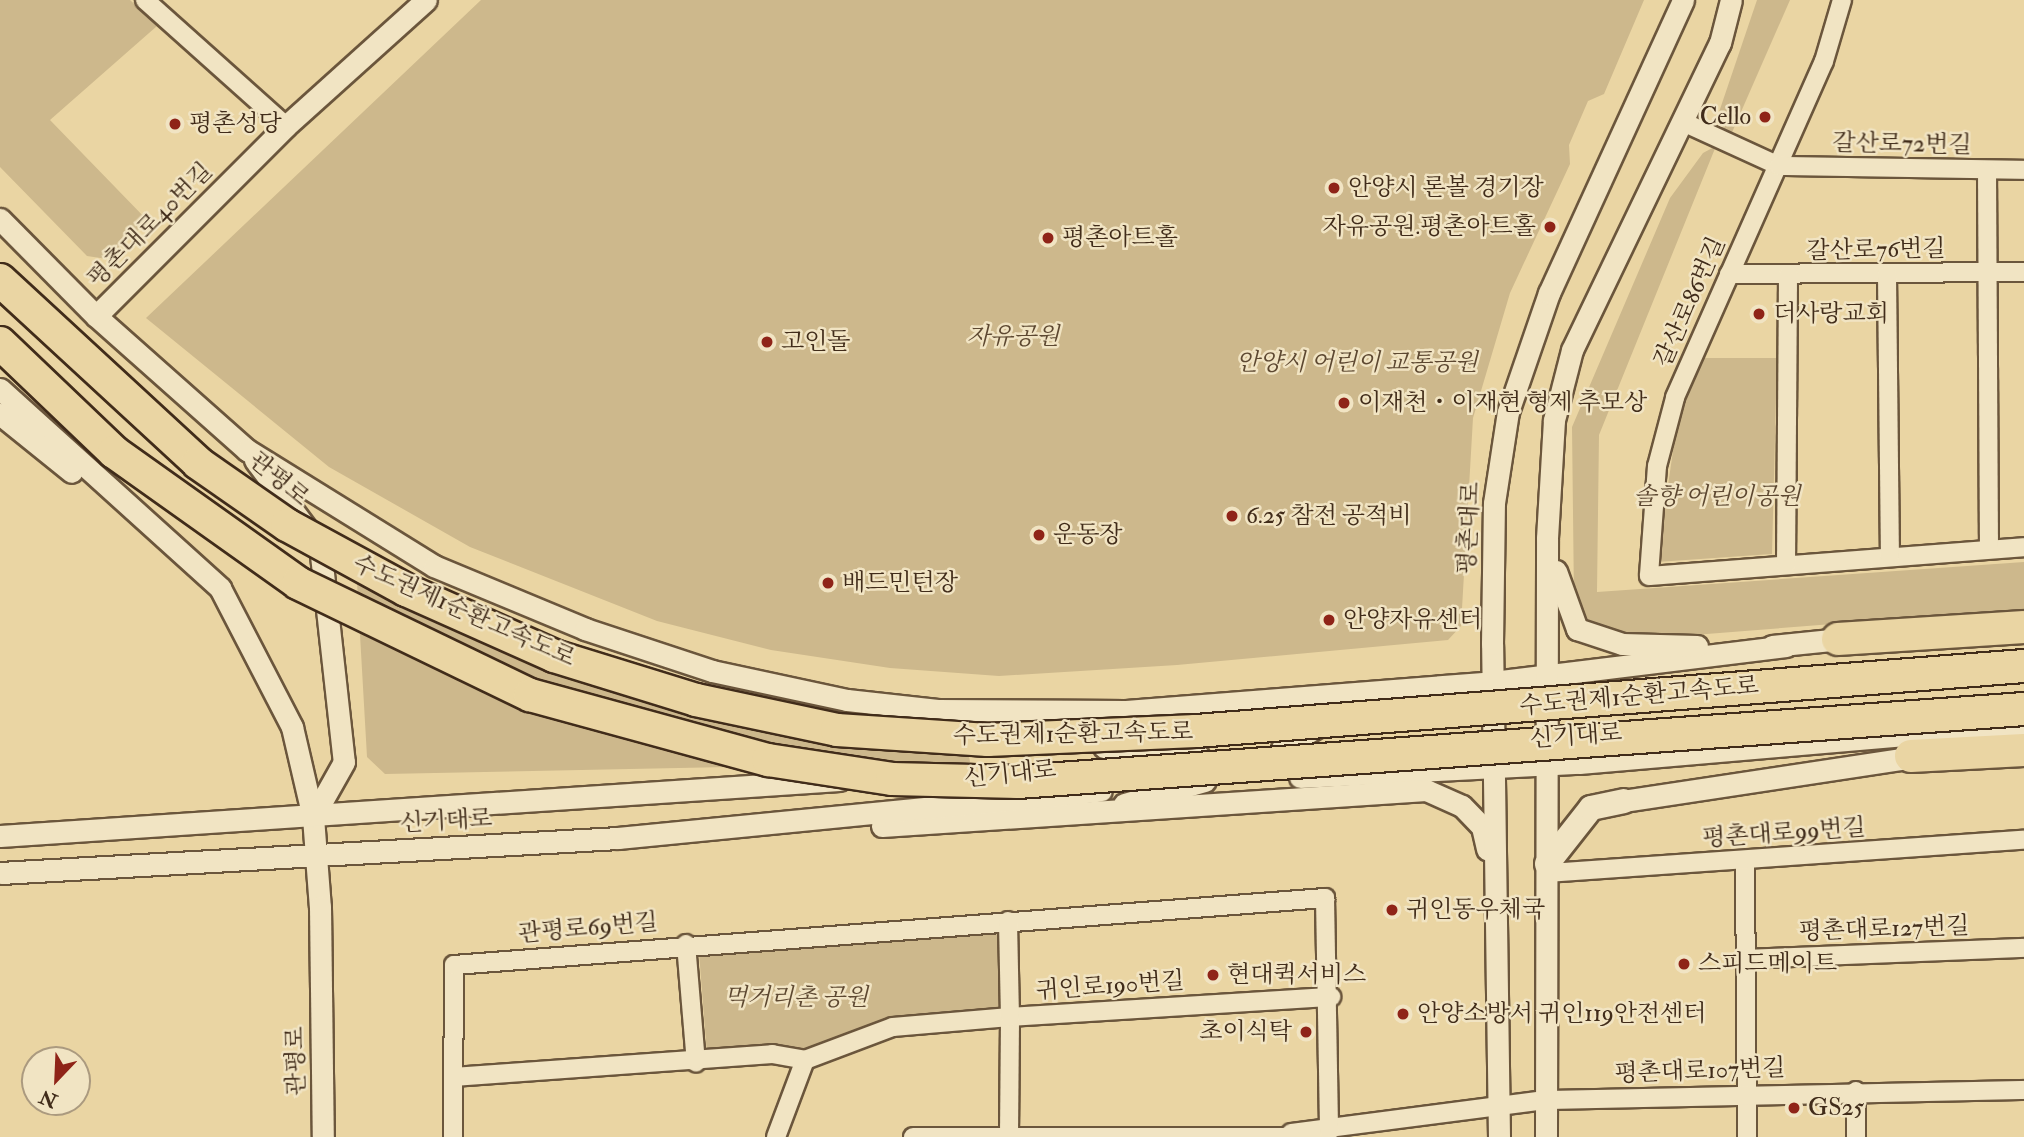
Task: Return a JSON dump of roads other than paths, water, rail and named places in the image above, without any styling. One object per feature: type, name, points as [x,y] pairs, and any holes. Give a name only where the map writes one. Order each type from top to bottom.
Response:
[{"type":"highway","name":"수도권제1순환고속도로","points":[[0,280],[198,463],[287,525],[406,590],[554,656],[696,700],[837,730],[988,740],[1196,731],[2024,666]]},
{"type":"highway","name":"수도권제1순환고속도로","points":[[0,343],[114,452],[298,583],[530,695],[768,760],[892,779],[1018,782],[2024,709]]},
{"type":"highway","points":[[1838,639],[2024,627]]},
{"type":"highway","points":[[1911,756],[2024,750]]},
{"type":"main road","points":[[1547,868],[1591,808],[1623,801]]},
{"type":"street","points":[[145,0],[286,126]]},
{"type":"street","name":"평촌대로40번길","points":[[96,316],[286,126],[426,0]]},
{"type":"street","name":"평촌대로","points":[[1499,1137],[1491,735],[1494,503],[1507,412],[1549,293],[1683,0]]},
{"type":"street","points":[[1546,1137],[1548,538],[1554,419],[1572,350],[1720,43],[1731,0]]},
{"type":"street","name":"갈산로86번길","points":[[1842,0],[1824,61],[1729,274],[1664,432],[1648,525],[1649,576],[2024,547]]},
{"type":"street","points":[[1683,122],[1779,166]]},
{"type":"street","name":"갈산로72번길","points":[[1779,166],[2024,170]]},
{"type":"street","points":[[1987,170],[1989,549]]},
{"type":"street","points":[[0,219],[96,316],[247,450],[434,566],[585,629],[712,670],[847,700],[1046,713],[1375,691],[1493,682],[2024,614]]},
{"type":"street","name":"관평로","points":[[0,261],[188,438],[320,546]]},
{"type":"street","name":"갈산로76번길","points":[[1729,274],[2024,272]]},
{"type":"street","points":[[1786,565],[1788,275]]},
{"type":"street","points":[[1887,275],[1890,557]]},
{"type":"street","name":"관평로","points":[[0,389],[220,588],[292,727],[313,817],[316,854],[323,1137]]},
{"type":"street","points":[[0,414],[220,588]]},
{"type":"street","points":[[247,450],[320,546],[573,654],[710,696],[849,724],[1199,756]]},
{"type":"street","points":[[1548,538],[1563,601],[1577,629],[1622,644],[1786,646]]},
{"type":"street","points":[[313,817],[344,762],[320,546]]},
{"type":"street","points":[[1282,748],[1375,691]]},
{"type":"street","name":"신기대로","points":[[0,836],[1199,756],[2024,693]]},
{"type":"street","name":"신기대로","points":[[0,873],[618,838],[1205,781],[1548,765],[2024,725]]},
{"type":"street","points":[[1596,761],[2024,755]]},
{"type":"street","points":[[1623,801],[1911,756]]},
{"type":"street","points":[[1082,817],[1205,781]]},
{"type":"street","points":[[618,838],[1082,817],[1426,790],[1462,806],[1482,827],[1493,877]]},
{"type":"street","name":"평촌대로99번길","points":[[1547,868],[1745,860],[2024,840]]},
{"type":"street","points":[[1745,860],[1747,1137]]},
{"type":"street","points":[[686,944],[1325,898],[1331,997],[1329,1132],[1291,1135],[913,1137]]},
{"type":"street","points":[[453,1077],[696,1062],[772,1054],[805,1060],[892,1027],[1010,1017],[1008,921]]},
{"type":"street","name":"관평로69번길","points":[[453,1137],[453,965],[686,944],[696,1062]]},
{"type":"street","name":"평촌대로127번길","points":[[1746,959],[2024,948]]},
{"type":"street","name":"귀인로190번길","points":[[1009,1135],[1010,1017],[1331,997]]},
{"type":"street","points":[[776,1137],[805,1060]]},
{"type":"street","name":"평촌대로107번길","points":[[1329,1132],[1546,1100],[1746,1093],[2024,1090]]},
{"type":"street","points":[[1856,1091],[1856,1137]]},
{"type":"place","name":"Cello","points":[[1765,117]]},
{"type":"place","name":"평촌성당","points":[[175,124]]},
{"type":"place","name":"안양시 론볼 경기장","points":[[1334,188]]},
{"type":"place","name":"자유공원.평촌아트홀","points":[[1550,227]]},
{"type":"place","name":"평촌아트홀","points":[[1048,238]]},
{"type":"place","name":"더사랑교회","points":[[1759,314]]},
{"type":"place","name":"고인돌","points":[[767,342]]},
{"type":"place","name":"이재천・이재현 형제 추모상","points":[[1344,403]]},
{"type":"place","name":"6.25 참전 공적비","points":[[1232,516]]},
{"type":"place","name":"운동장","points":[[1039,535]]},
{"type":"place","name":"배드민턴장","points":[[828,583]]},
{"type":"place","name":"안양자유센터","points":[[1329,620]]},
{"type":"place","name":"귀인동우체국","points":[[1392,910]]},
{"type":"place","name":"스피드메이트","points":[[1684,964]]},
{"type":"place","name":"현대퀵서비스","points":[[1213,975]]},
{"type":"place","name":"안양소방서 귀인119안전센터","points":[[1403,1014]]},
{"type":"place","name":"초이식탁","points":[[1306,1032]]},
{"type":"place","name":"GS25","points":[[1794,1108]]},
{"type":"park label","name":"자유공원","points":[[1013,337]]},
{"type":"park label","name":"안양시 어린이 교통공원","points":[[1357,363]]},
{"type":"park label","name":"솔향 어린이공원","points":[[1717,497]]},
{"type":"park label","name":"먹거리촌 공원","points":[[796,998]]}]
